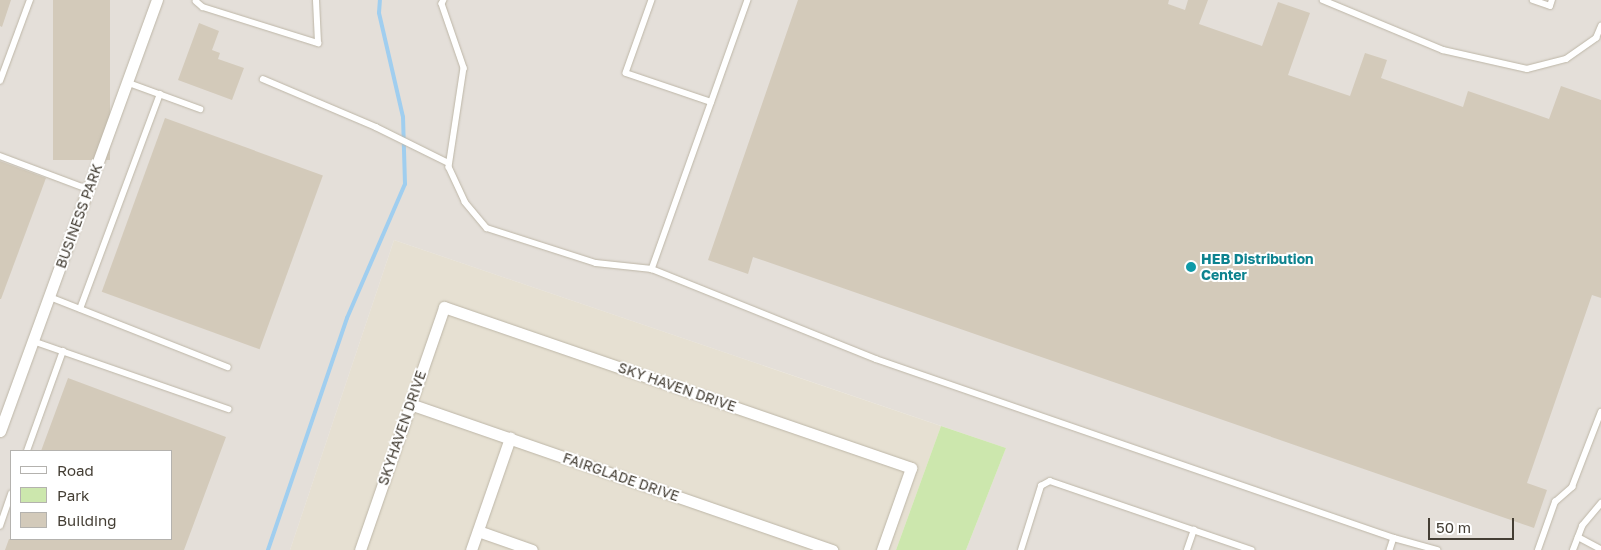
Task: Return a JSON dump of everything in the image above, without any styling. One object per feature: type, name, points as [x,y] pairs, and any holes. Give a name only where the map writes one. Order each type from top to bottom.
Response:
[{"type":"street","name":"BUSINESS PARK","points":[[0,431],[128,83],[156,0]]},
{"type":"street","name":"SKYHAVEN DRIVE","points":[[360,550],[444,307]]},
{"type":"street","name":"SKY HAVEN DRIVE","points":[[444,307],[911,468],[882,550]]},
{"type":"street","name":"FAIRGLADE DRIVE","points":[[410,404],[832,550]]},
{"type":"street","points":[[471,550],[510,438]]},
{"type":"street","points":[[478,531],[532,550]]},
{"type":"lane","points":[[0,81],[30,0]]},
{"type":"lane","points":[[195,0],[203,6],[318,43],[316,0]]},
{"type":"lane","points":[[444,0],[442,4],[464,68],[449,163],[464,202],[487,228],[596,263],[652,270],[876,359],[1394,538],[1437,550]]},
{"type":"lane","points":[[652,0],[626,73],[711,102]]},
{"type":"lane","points":[[652,270],[748,0]]},
{"type":"lane","points":[[1323,0],[1443,50],[1527,69],[1566,58],[1596,38],[1601,26]]},
{"type":"lane","points":[[1533,0],[1550,6],[1552,0]]},
{"type":"lane","points":[[263,79],[376,127],[449,163]]},
{"type":"lane","points":[[128,83],[200,109]]},
{"type":"lane","points":[[80,309],[160,94]]},
{"type":"lane","points":[[0,156],[88,189]]},
{"type":"lane","points":[[50,297],[228,367]]},
{"type":"lane","points":[[34,341],[228,409]]},
{"type":"lane","points":[[27,450],[63,351]]},
{"type":"lane","points":[[1538,550],[1555,502],[1572,487],[1601,412]]},
{"type":"lane","points":[[1021,550],[1041,486],[1050,480],[1252,550]]},
{"type":"lane","points":[[0,526],[10,497]]},
{"type":"lane","points":[[1573,550],[1582,526],[1601,503]]},
{"type":"lane","points":[[1188,550],[1194,530]]},
{"type":"lane","points":[[1578,537],[1601,548]]},
{"type":"lane","points":[[1390,550],[1394,538]]},
{"type":"shaded area","points":[[0,0],[1601,0],[1601,550],[966,550],[1006,448],[394,240],[290,550],[0,550]]},
{"type":"shaded area","points":[[394,240],[941,426],[896,550],[290,550]]},
{"type":"green space","points":[[941,426],[1006,448],[966,550],[896,550]]},
{"type":"building","points":[[0,0],[11,0],[2,27],[0,26]]},
{"type":"building","points":[[53,0],[110,0],[110,160],[53,160]]},
{"type":"building","name":"HEB Distribution Center","points":[[798,0],[1169,0],[1168,4],[1185,10],[1188,0],[1208,0],[1199,24],[1262,46],[1278,2],[1310,13],[1288,75],[1350,96],[1365,53],[1387,60],[1381,78],[1463,107],[1468,91],[1549,119],[1561,86],[1601,100],[1601,298],[1592,295],[1527,483],[1547,490],[1534,528],[753,257],[748,274],[708,260]]},
{"type":"building","points":[[199,23],[219,31],[212,50],[220,53],[218,59],[244,68],[232,100],[178,80]]},
{"type":"building","points":[[165,118],[323,175],[260,349],[102,292]]},
{"type":"building","points":[[0,161],[46,178],[1,299],[0,299]]},
{"type":"building","points":[[68,378],[226,437],[184,550],[5,550],[9,539],[172,540],[172,450],[41,450]]},
{"type":"waterway","points":[[268,550],[347,318],[405,184],[403,117],[379,13],[380,0]]},
{"type":"place","name":"HEB Distribution Center","points":[[1191,267]]}]
